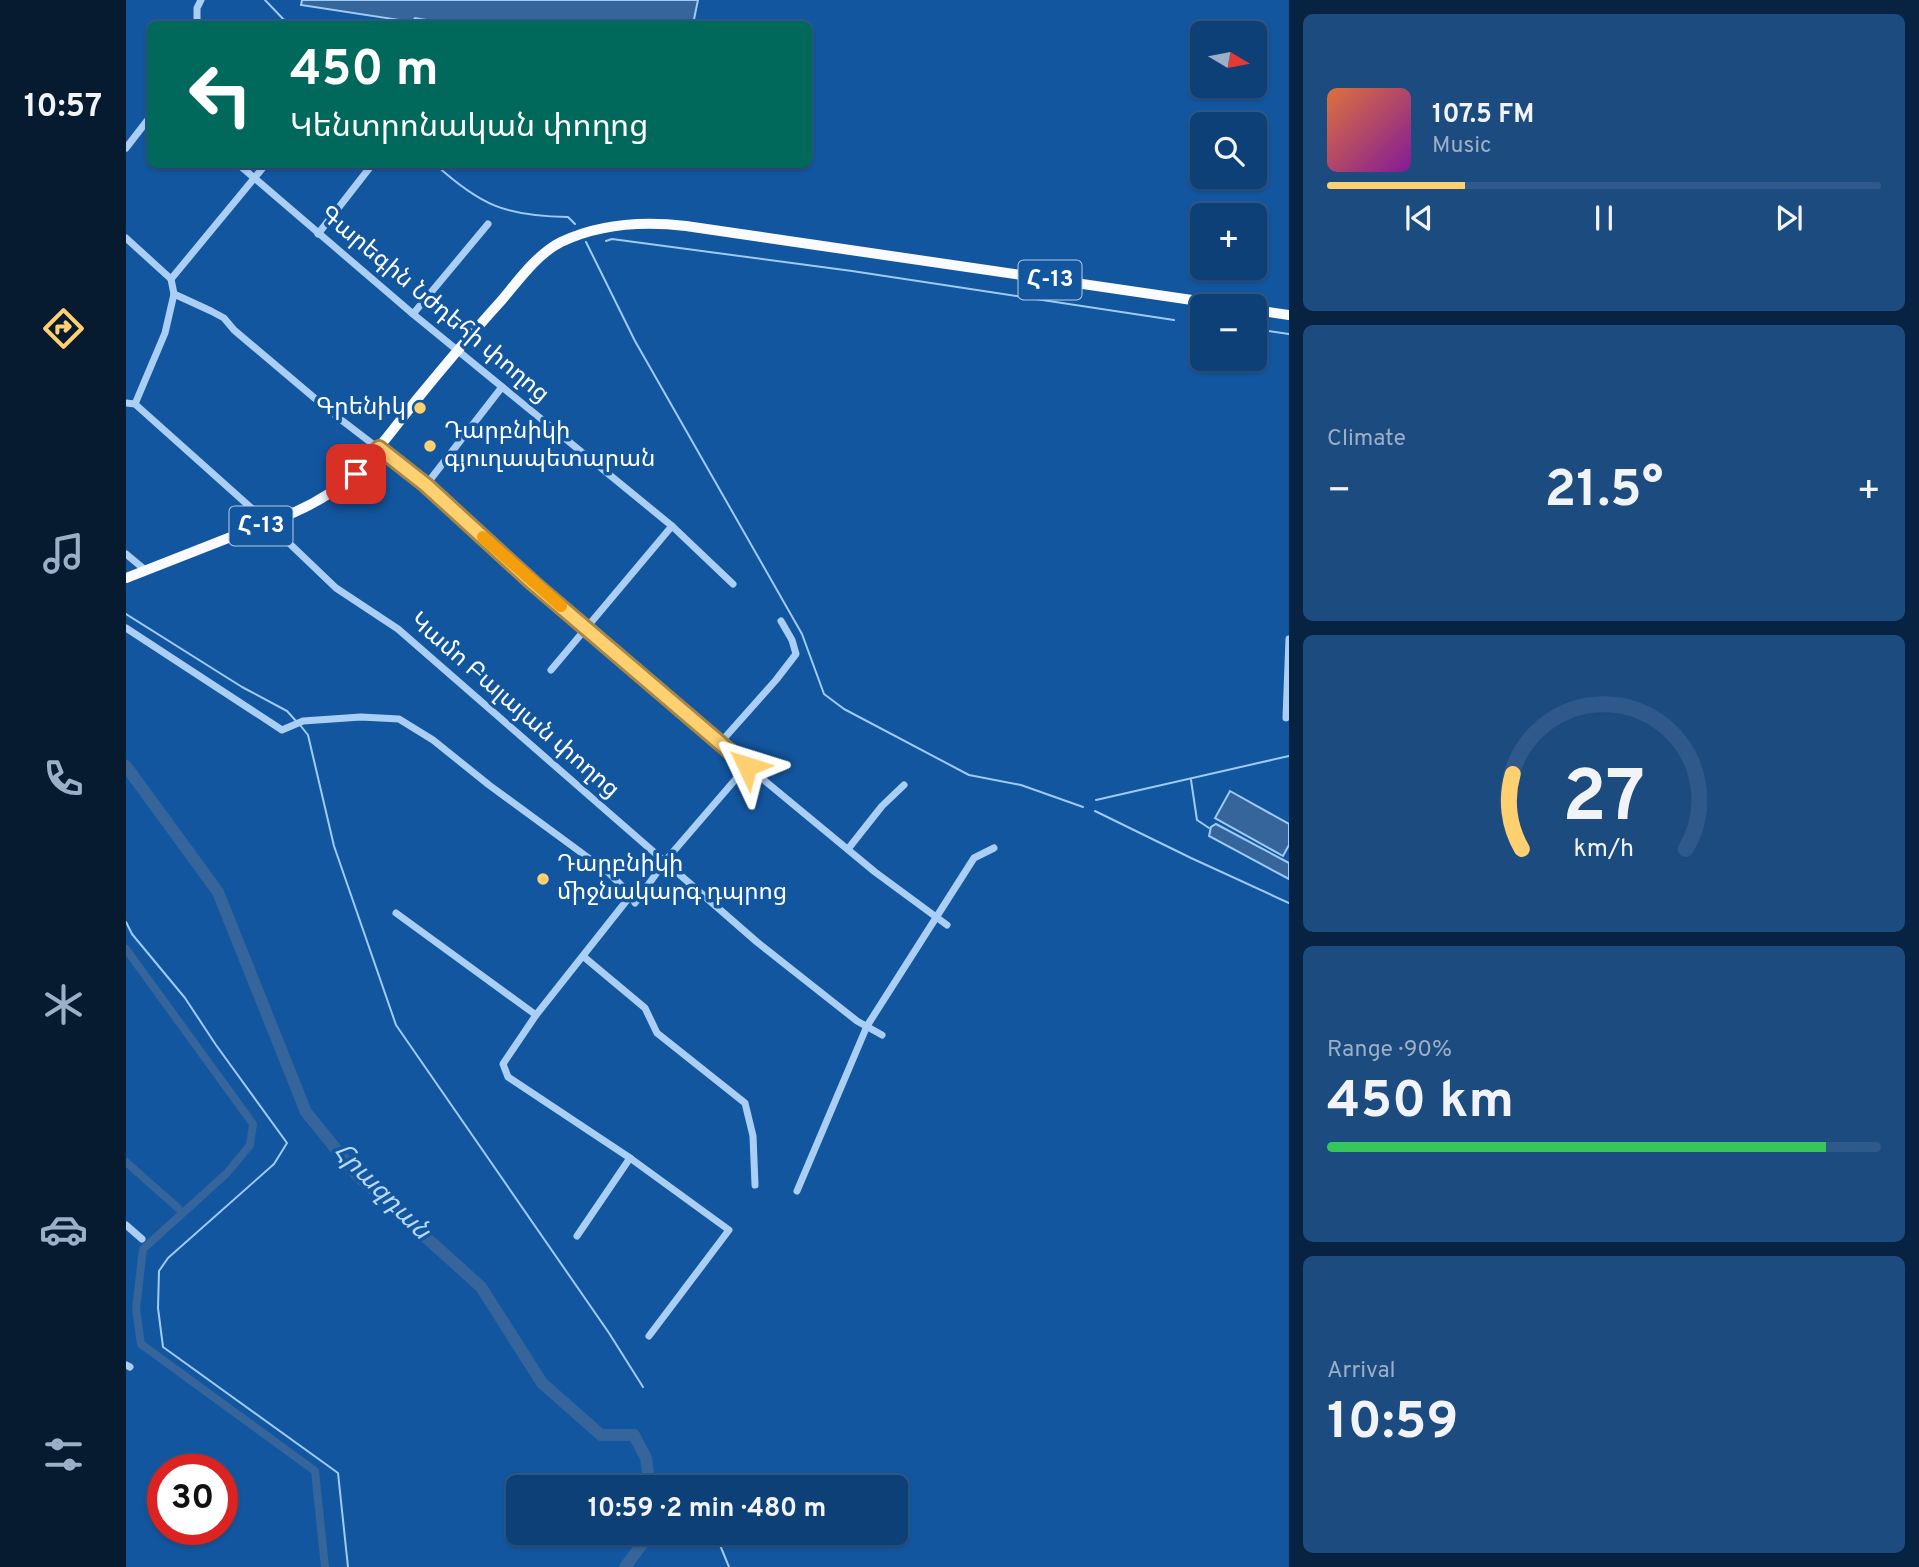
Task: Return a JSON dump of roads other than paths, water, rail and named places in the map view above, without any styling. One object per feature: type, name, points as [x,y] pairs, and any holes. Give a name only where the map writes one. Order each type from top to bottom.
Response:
[{"type":"main road","name":"Հ-13","points":[[126,578],[268,523],[331,494],[356,474],[379,448],[458,349],[540,257],[560,243],[614,226],[658,223],[1190,300]]},
{"type":"main road","points":[[1267,312],[1289,315]]},
{"type":"street","points":[[197,21],[197,8],[201,0]]},
{"type":"street","points":[[126,148],[147,121]]},
{"type":"street","name":"Գարեգին Նժդեհի փողոց","points":[[243,168],[413,314],[672,526],[733,584]]},
{"type":"street","points":[[171,279],[263,168]]},
{"type":"street","points":[[318,234],[369,168]]},
{"type":"street","points":[[413,314],[488,224]]},
{"type":"street","points":[[126,238],[171,279],[174,294],[165,333],[135,404]]},
{"type":"street","points":[[174,294],[224,318],[234,330],[331,412],[426,485],[533,583],[588,627],[747,766],[875,872],[947,925]]},
{"type":"street","points":[[426,485],[502,387]]},
{"type":"street","name":"Կամո Բալայան փողոց","points":[[126,402],[135,404],[336,588],[398,629],[757,942],[857,1021],[882,1035]]},
{"type":"street","points":[[551,670],[672,526]]},
{"type":"street","points":[[126,554],[144,569]]},
{"type":"street","points":[[720,743],[796,654],[792,640],[781,621]]},
{"type":"street","points":[[126,628],[282,730],[303,721],[361,717],[399,719],[433,740],[489,785],[609,873],[631,895],[635,903],[666,860],[747,766]]},
{"type":"street","points":[[1286,718],[1289,639]]},
{"type":"street","points":[[848,849],[882,806],[904,785]]},
{"type":"street","points":[[796,1191],[867,1026],[974,858],[994,848]]},
{"type":"street","points":[[631,895],[536,1015],[503,1064],[508,1077],[630,1158],[729,1230],[649,1336]]},
{"type":"street","points":[[396,913],[536,1015]]},
{"type":"street","points":[[584,957],[645,1008],[657,1033],[745,1103],[753,1136],[755,1185]]},
{"type":"street","points":[[577,1236],[630,1158]]},
{"type":"street","points":[[126,1225],[142,1239]]},
{"type":"water","points":[[302,0],[698,0],[694,21],[433,21],[415,18],[413,21],[405,21],[301,5]]},
{"type":"water","points":[[1230,791],[1289,824],[1289,845],[1283,856],[1215,818]]},
{"type":"water","points":[[1216,824],[1289,863],[1289,879],[1209,836],[1211,827]]},
{"type":"waterway","points":[[265,0],[285,21]]},
{"type":"waterway","points":[[440,168],[466,190],[496,206],[528,214],[568,217],[575,224]]},
{"type":"waterway","points":[[606,241],[612,239],[852,271],[1174,320]]},
{"type":"waterway","points":[[586,242],[635,341],[802,634],[824,694],[844,709],[969,775],[1021,785],[1083,807]]},
{"type":"waterway","points":[[1267,331],[1289,334]]},
{"type":"waterway","points":[[126,614],[242,687],[287,711],[296,721]]},
{"type":"waterway","points":[[300,725],[308,735],[334,846],[396,1025],[609,1333],[643,1387]]},
{"type":"waterway","points":[[1096,800],[1289,756]]},
{"type":"waterway","name":"Հրազդան","points":[[126,766],[218,892],[306,1112],[357,1175],[481,1287],[542,1383],[601,1435],[634,1435],[646,1458],[648,1475]]},
{"type":"waterway","points":[[1191,780],[1197,820],[1209,828]]},
{"type":"waterway","points":[[1095,811],[1289,903]]},
{"type":"waterway","points":[[126,922],[132,934],[185,998],[287,1143],[274,1164],[168,1258],[159,1271],[158,1308],[163,1347],[338,1473],[348,1567]]},
{"type":"waterway","points":[[126,949],[253,1124],[250,1145],[227,1173],[143,1249],[136,1309],[141,1344],[315,1471],[325,1567]]},
{"type":"waterway","points":[[126,1162],[178,1208]]},
{"type":"waterway","name":"Հրազդան","points":[[625,1567],[642,1545]]},
{"type":"waterway","points":[[720,1545],[729,1567]]},
{"type":"place","name":"Գրենիկ","points":[[420,408]]},
{"type":"place","name":"Դարբնիկի գյուղապետարան","points":[[430,446]]},
{"type":"place","name":"Դարբնիկի միջնակարգ դպրոց","points":[[543,879]]}]
